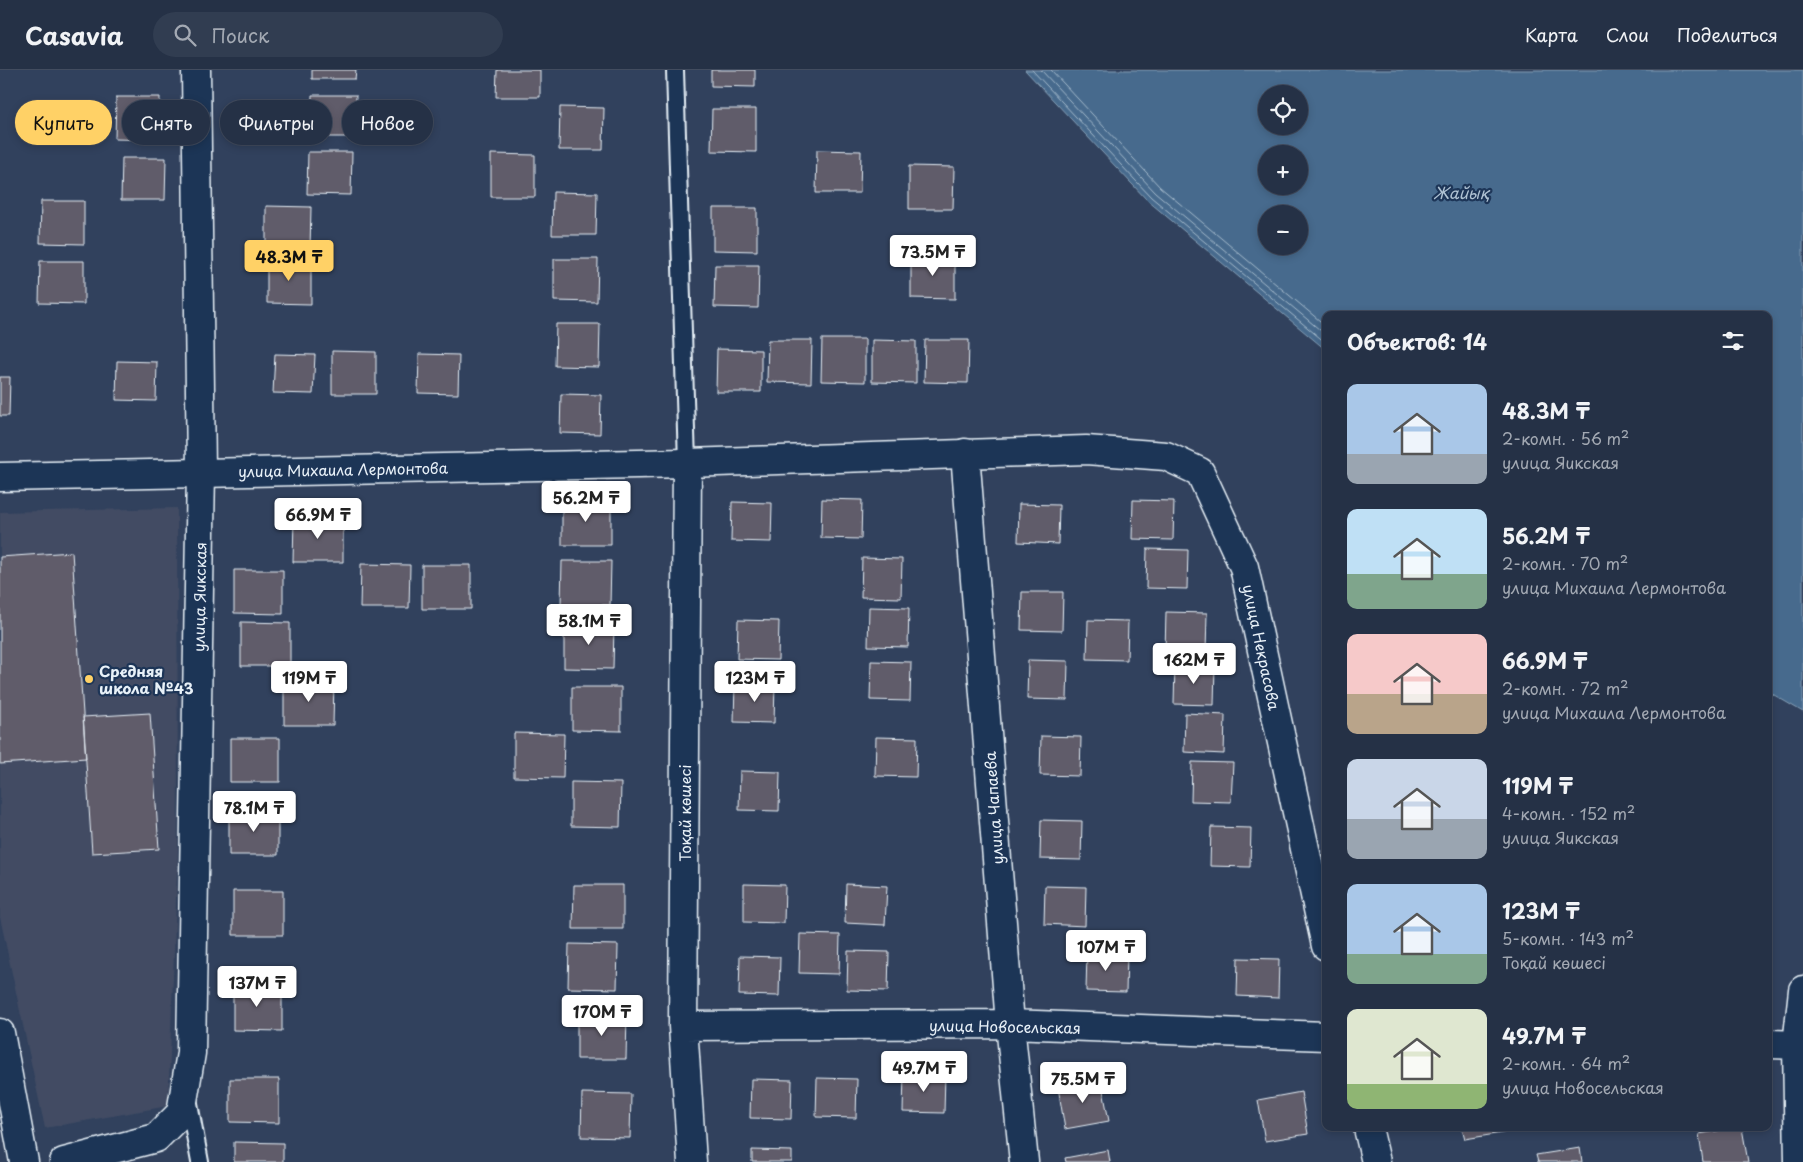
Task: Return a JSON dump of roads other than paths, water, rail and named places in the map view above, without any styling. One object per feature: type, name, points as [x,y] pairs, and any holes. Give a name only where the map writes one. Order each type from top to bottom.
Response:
[{"type":"street","name":"улица Яикская","points":[[64,1162],[156,1138],[181,1113],[187,1088],[191,1053],[201,471],[196,70]]},
{"type":"street","name":"улица Некрасова","points":[[965,453],[1086,450],[1166,456],[1200,472],[1244,566],[1322,927]]},
{"type":"street","name":"улица Михаила Лермонтова","points":[[0,477],[201,471],[687,463],[965,453]]},
{"type":"street","name":"улица Чапаева","points":[[965,453],[1010,1024],[1024,1162]]},
{"type":"street","name":"Тоқай көшесі","points":[[687,463],[683,1026],[692,1162]]},
{"type":"street","points":[[1799,1162],[1798,1045],[1803,990]]},
{"type":"street","name":"улица Новосельская","points":[[683,1026],[1010,1024],[1322,1036]]},
{"type":"street","points":[[0,1033],[24,1162]]},
{"type":"street","points":[[1772,1044],[1798,1045]]},
{"type":"street","points":[[1369,1131],[1376,1162]]},
{"type":"lane","points":[[675,70],[687,463]]},
{"type":"lane","points":[[187,1088],[200,1162]]},
{"type":"water","name":"Жайық","points":[[1025,70],[1803,70],[1803,712],[1772,694],[1772,311],[1322,311],[1322,347],[1147,200]]},
{"type":"place","name":"Средняя школа №43","points":[[89,679]]}]
